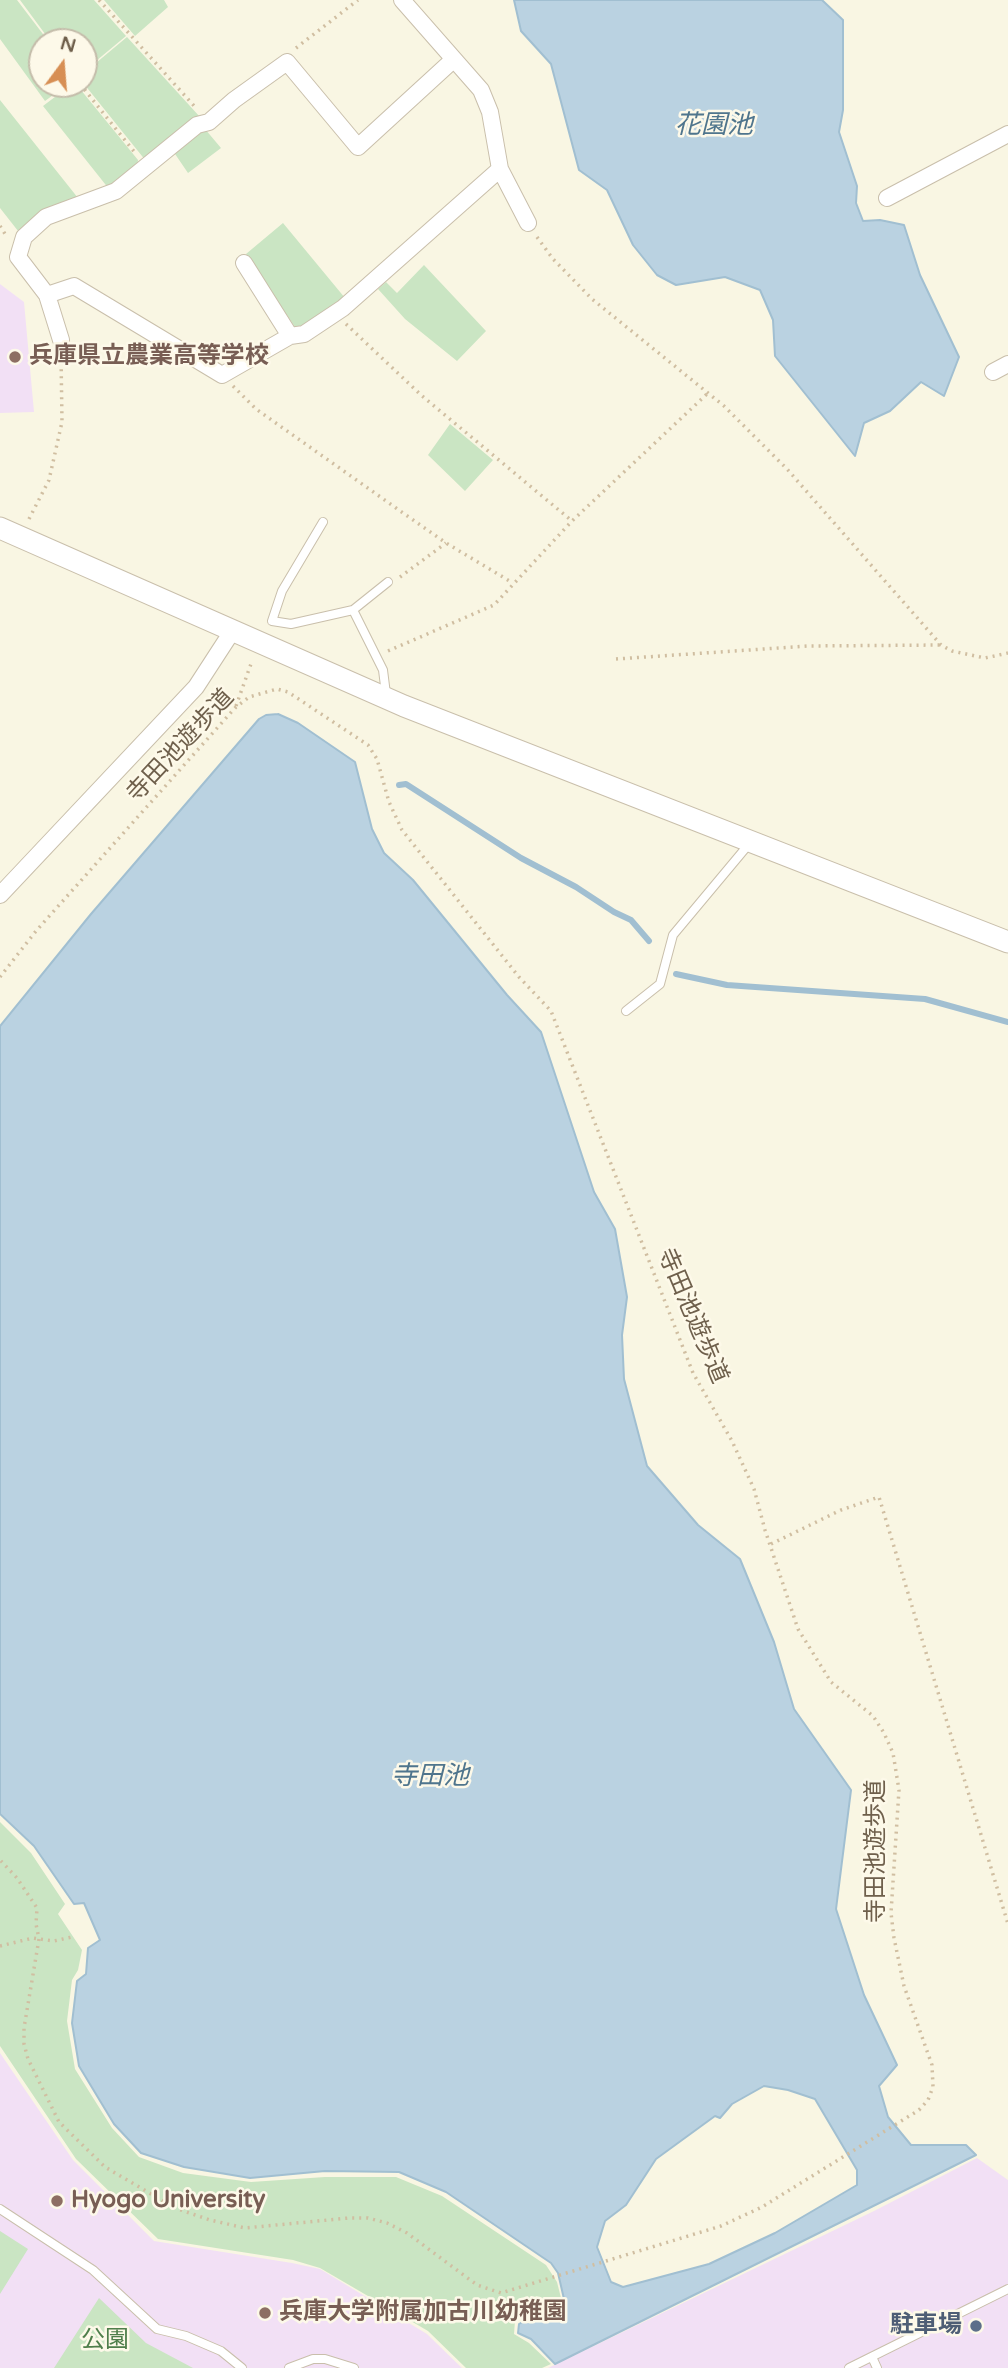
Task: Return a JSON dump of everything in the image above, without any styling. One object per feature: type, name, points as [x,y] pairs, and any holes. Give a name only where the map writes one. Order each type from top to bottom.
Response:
[{"type":"street","points":[[402,0],[481,90],[491,112],[500,169],[528,223]]},
{"type":"street","points":[[61,340],[47,295],[19,257],[24,237],[46,217],[116,191],[197,125],[209,122],[234,100],[287,62],[358,147],[453,60]]},
{"type":"street","points":[[887,198],[1008,134]]},
{"type":"street","points":[[47,295],[74,286],[222,375],[290,336],[304,334],[335,313],[500,169]]},
{"type":"street","points":[[244,263],[290,336]]},
{"type":"street","points":[[993,372],[1008,364]]},
{"type":"street","points":[[0,528],[387,698],[1008,942]]},
{"type":"street","points":[[0,895],[196,687],[233,630]]},
{"type":"lane","points":[[323,522],[282,591],[272,621],[291,624],[353,610],[388,582]]},
{"type":"lane","points":[[353,610],[383,670],[387,698]]},
{"type":"lane","points":[[626,1011],[660,984],[673,935],[751,842]]},
{"type":"lane","points":[[0,2209],[93,2270],[157,2329],[186,2336],[220,2351],[242,2368]]},
{"type":"lane","points":[[849,2368],[1008,2289]]},
{"type":"lane","points":[[872,2357],[877,2368]]},
{"type":"lane","points":[[289,2368],[313,2359],[325,2359],[354,2368]]},
{"type":"path","points":[[99,0],[209,122]]},
{"type":"path","points":[[287,62],[289,53],[358,0]]},
{"type":"path","points":[[91,98],[130,145],[140,160],[142,171]]},
{"type":"path","points":[[528,223],[553,259],[592,299],[724,406],[787,469],[942,645],[951,651],[985,658],[1008,653]]},
{"type":"path","points":[[335,313],[421,395],[572,521]]},
{"type":"path","points":[[20,537],[49,480],[62,422],[61,340]]},
{"type":"path","points":[[222,375],[256,408],[446,543],[513,583]]},
{"type":"path","points":[[376,657],[494,604],[572,521],[708,393]]},
{"type":"path","points":[[388,582],[394,582],[446,543]]},
{"type":"path","points":[[235,709],[258,641]]},
{"type":"path","points":[[616,659],[808,646],[942,645]]},
{"type":"path","name":"寺田池遊歩道","points":[[0,977],[36,931],[235,709],[249,697],[277,688],[288,692],[369,745],[377,759],[389,802],[402,830],[519,977],[551,1011],[693,1373],[732,1441],[754,1489],[798,1629],[831,1682],[873,1716],[893,1753],[898,1790],[891,1913],[904,1986],[934,2075],[933,2087],[928,2100],[906,2119],[762,2207],[721,2226],[501,2294],[477,2285],[407,2234],[387,2223],[368,2218],[245,2228],[209,2220],[175,2208],[105,2167],[59,2122],[29,2059],[24,2044],[24,2028],[39,1939],[37,1908],[17,1878],[0,1860]]},
{"type":"path","points":[[770,1545],[841,1510],[879,1497],[1008,1924]]},
{"type":"path","points":[[0,1946],[33,1938],[54,1941],[72,1937]]},
{"type":"shaded area","name":"兵庫県立農業高等学校","points":[[0,284],[24,302],[34,412],[0,413]]},
{"type":"shaded area","name":"Hyogo University","points":[[0,2053],[73,2160],[154,2241],[320,2269],[427,2334],[462,2368],[0,2368]]},
{"type":"shaded area","points":[[977,2158],[1008,2180],[1008,2368],[548,2368],[874,2211]]},
{"type":"green space","points":[[0,0],[17,0],[38,28],[28,28],[28,78],[0,39]]},
{"type":"green space","points":[[20,0],[94,0],[126,36],[98,59],[98,28],[41,28]]},
{"type":"green space","points":[[104,0],[164,0],[168,7],[135,36]]},
{"type":"green space","points":[[127,37],[200,117],[146,161],[95,98],[98,98],[98,61]]},
{"type":"green space","points":[[54,98],[87,98],[138,160],[137,168],[109,189],[43,106]]},
{"type":"green space","points":[[0,100],[78,198],[22,236],[0,208]]},
{"type":"green space","points":[[200,128],[205,129],[221,148],[188,173],[173,151]]},
{"type":"green space","points":[[283,223],[345,298],[297,330],[246,254]]},
{"type":"green space","points":[[424,265],[486,331],[457,361],[405,319],[378,289],[386,282],[397,293]]},
{"type":"green space","points":[[450,424],[493,460],[465,491],[428,455]]},
{"type":"green space","points":[[0,1822],[31,1853],[65,1904],[58,1914],[82,1950],[78,1970],[72,1980],[67,2021],[75,2069],[112,2128],[139,2157],[183,2173],[251,2182],[325,2177],[396,2177],[442,2196],[546,2265],[557,2282],[561,2298],[515,2321],[514,2334],[529,2343],[551,2364],[542,2368],[466,2368],[428,2331],[320,2268],[293,2260],[158,2239],[76,2159],[0,2046]]},
{"type":"green space","points":[[0,2231],[28,2249],[0,2294]]},
{"type":"green space","name":"公園","points":[[99,2298],[146,2343],[193,2368],[54,2368]]},
{"type":"water","name":"花園池","points":[[514,0],[822,0],[843,20],[843,110],[839,132],[857,186],[856,203],[863,221],[880,220],[904,225],[920,275],[959,357],[944,396],[921,382],[890,411],[864,423],[855,456],[775,356],[773,320],[760,290],[725,277],[676,285],[657,275],[633,245],[607,190],[579,170],[551,64],[521,31]]},
{"type":"water","name":"寺田池","points":[[278,714],[298,723],[355,762],[372,829],[384,853],[413,880],[507,995],[541,1032],[594,1192],[615,1229],[627,1297],[622,1335],[624,1379],[647,1466],[698,1525],[740,1559],[774,1642],[794,1709],[851,1790],[836,1909],[864,1995],[897,2065],[879,2086],[888,2117],[911,2145],[966,2145],[976,2155],[555,2364],[531,2339],[518,2333],[519,2324],[564,2299],[558,2273],[551,2263],[446,2192],[399,2172],[325,2171],[250,2178],[184,2167],[141,2153],[114,2124],[79,2066],[72,2023],[77,1981],[86,1974],[88,1948],[100,1940],[84,1903],[74,1904],[34,1846],[0,1814],[0,1026],[91,914],[259,719]],"holes":[[[764,2086],[815,2099],[857,2170],[857,2185],[775,2233],[709,2264],[623,2287],[611,2282],[597,2247],[605,2221],[626,2205],[656,2159],[715,2116],[720,2118],[732,2104]]]},
{"type":"waterway","points":[[399,785],[406,784],[521,858],[631,920],[649,941]]},
{"type":"waterway","points":[[676,974],[727,985],[925,999],[1008,1022]]},
{"type":"place","name":"兵庫県立農業高等学校","points":[[15,357]]},
{"type":"place","name":"Hyogo University","points":[[57,2201]]},
{"type":"place","name":"兵庫大学附属加古川幼稚園","points":[[265,2313]]},
{"type":"place","name":"駐車場","points":[[976,2326]]}]
